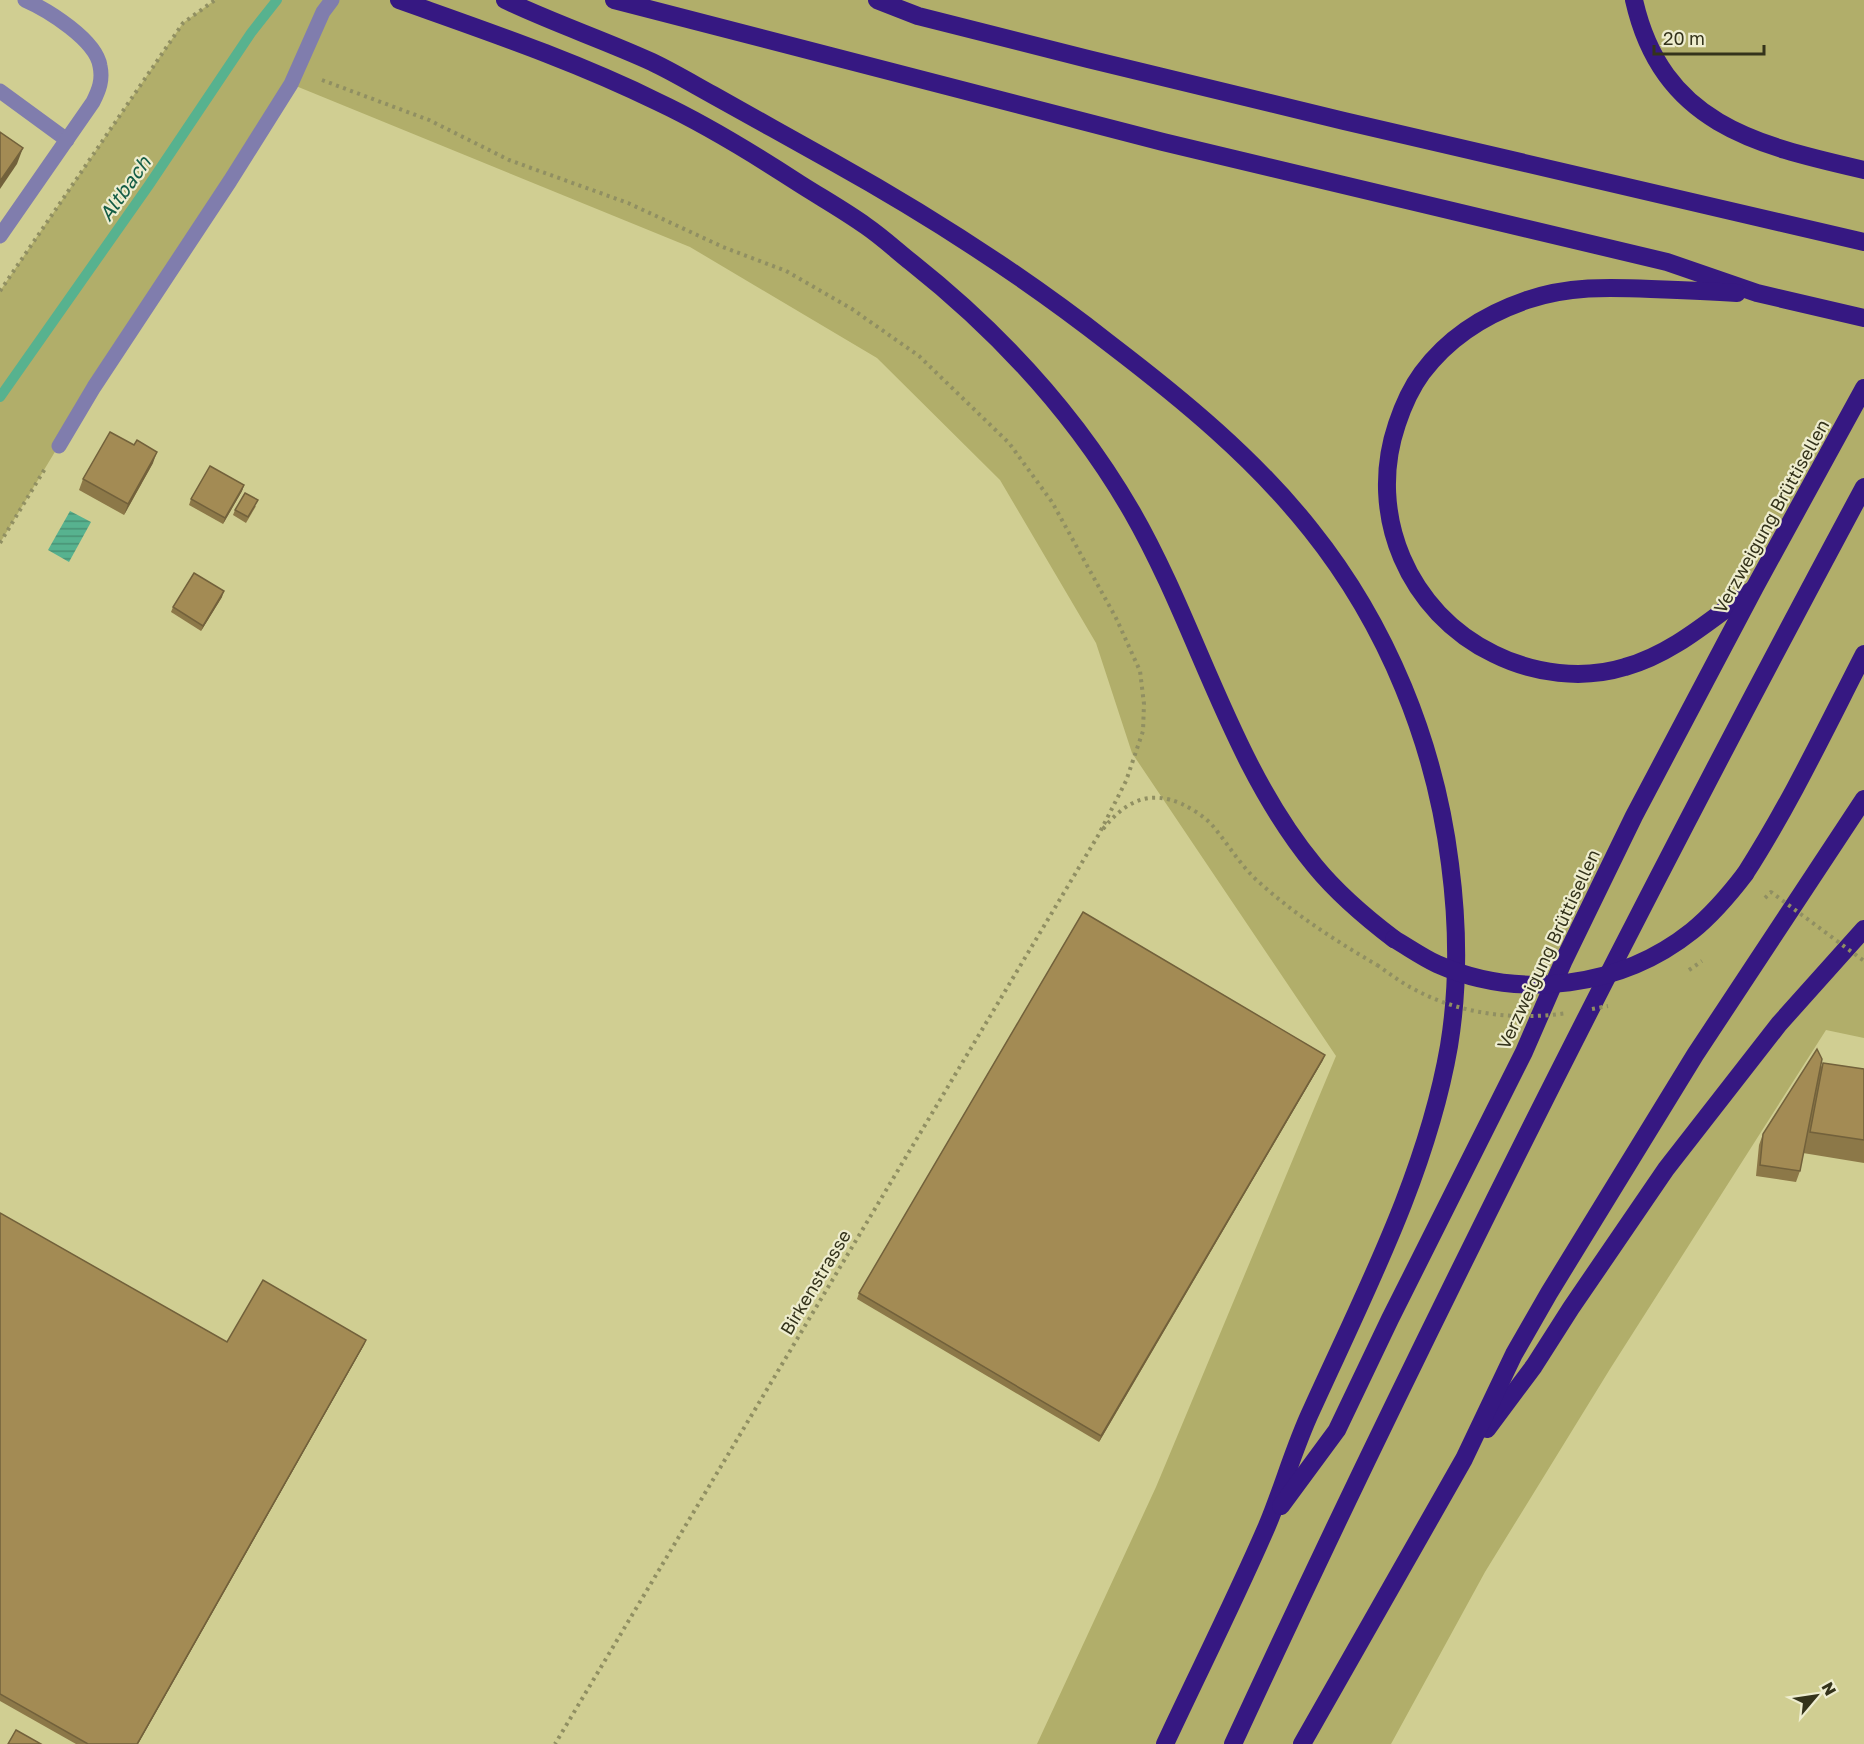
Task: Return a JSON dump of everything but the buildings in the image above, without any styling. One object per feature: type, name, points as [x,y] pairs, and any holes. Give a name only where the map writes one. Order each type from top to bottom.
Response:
[{"type":"highway","points":[[399,0],[547,54],[658,102],[752,153],[868,227],[976,317],[1051,397],[1077,429],[1116,485],[1172,591],[1247,759],[1299,845],[1336,888],[1372,922],[1394,939],[1437,964],[1475,977],[1536,985],[1597,978],[1637,963],[1674,944],[1710,915],[1745,874],[1795,787],[1864,654]]},
{"type":"highway","points":[[505,0],[656,64],[921,213],[1046,295],[1135,363],[1253,466],[1312,531],[1343,574],[1369,617],[1412,709],[1428,756],[1447,843],[1455,901],[1457,949],[1454,1010],[1448,1052],[1436,1102],[1409,1185],[1362,1298],[1308,1417],[1268,1524],[1165,1744]]},
{"type":"highway","points":[[614,0],[1163,142],[1667,262],[1757,293],[1864,318]]},
{"type":"highway","points":[[877,0],[918,16],[1088,59],[1864,242]]},
{"type":"highway","points":[[1634,0],[1645,38],[1668,79],[1709,117],[1750,138],[1783,150],[1864,170]]},
{"type":"highway","points":[[1755,587],[1682,640],[1652,657],[1626,667],[1573,674],[1525,667],[1478,646],[1454,629],[1431,606],[1414,581],[1395,543],[1386,483],[1392,441],[1404,406],[1415,384],[1440,352],[1461,333],[1485,319],[1527,300],[1581,288],[1619,287],[1757,293]]},
{"type":"highway","name":"Verzweigung Brüttisellen","points":[[1268,1524],[1337,1430],[1524,1052],[1598,887],[1755,587],[1864,388]]},
{"type":"highway","points":[[1233,1744],[1392,1411],[1595,1000],[1864,487]]},
{"type":"highway","points":[[1302,1744],[1464,1459],[1514,1354],[1611,1190],[1747,975],[1864,800]]},
{"type":"highway","points":[[1464,1459],[1534,1366],[1637,1209],[1672,1160],[1779,1024],[1864,929]]},
{"type":"street","points":[[0,236],[93,102],[101,86],[100,65],[90,46],[44,8],[25,0]]},
{"type":"street","points":[[59,446],[94,387],[230,181],[297,71],[323,12],[332,0]]},
{"type":"street","points":[[0,91],[67,140]]},
{"type":"path","points":[[0,291],[183,23],[215,0]]},
{"type":"path","points":[[297,71],[429,120],[509,160],[628,203],[723,247],[786,271],[852,309],[919,356],[1009,443],[1052,502],[1116,618],[1140,671],[1144,704],[1143,731],[1126,781],[1099,834]]},
{"type":"path","points":[[0,543],[59,446]]},
{"type":"path","points":[[1099,834],[1114,815],[1131,803],[1148,798],[1169,798],[1191,808],[1210,823],[1250,874],[1272,894],[1308,922],[1377,965]]},
{"type":"path","name":"Birkenstrasse","points":[[555,1744],[1099,834]]},
{"type":"shaded area","points":[[215,0],[1864,0],[1864,1038],[1826,1030],[1610,1369],[1485,1572],[1391,1744],[1037,1744],[1156,1487],[1336,1056],[1132,753],[1096,643],[1000,480],[877,358],[690,247],[291,84],[94,387],[0,543],[0,291],[183,23]]},
{"type":"shaded area","points":[[70,511],[91,522],[69,562],[48,550]]},
{"type":"waterway","name":"Altbach","points":[[0,397],[149,185],[251,33],[277,0]]}]
